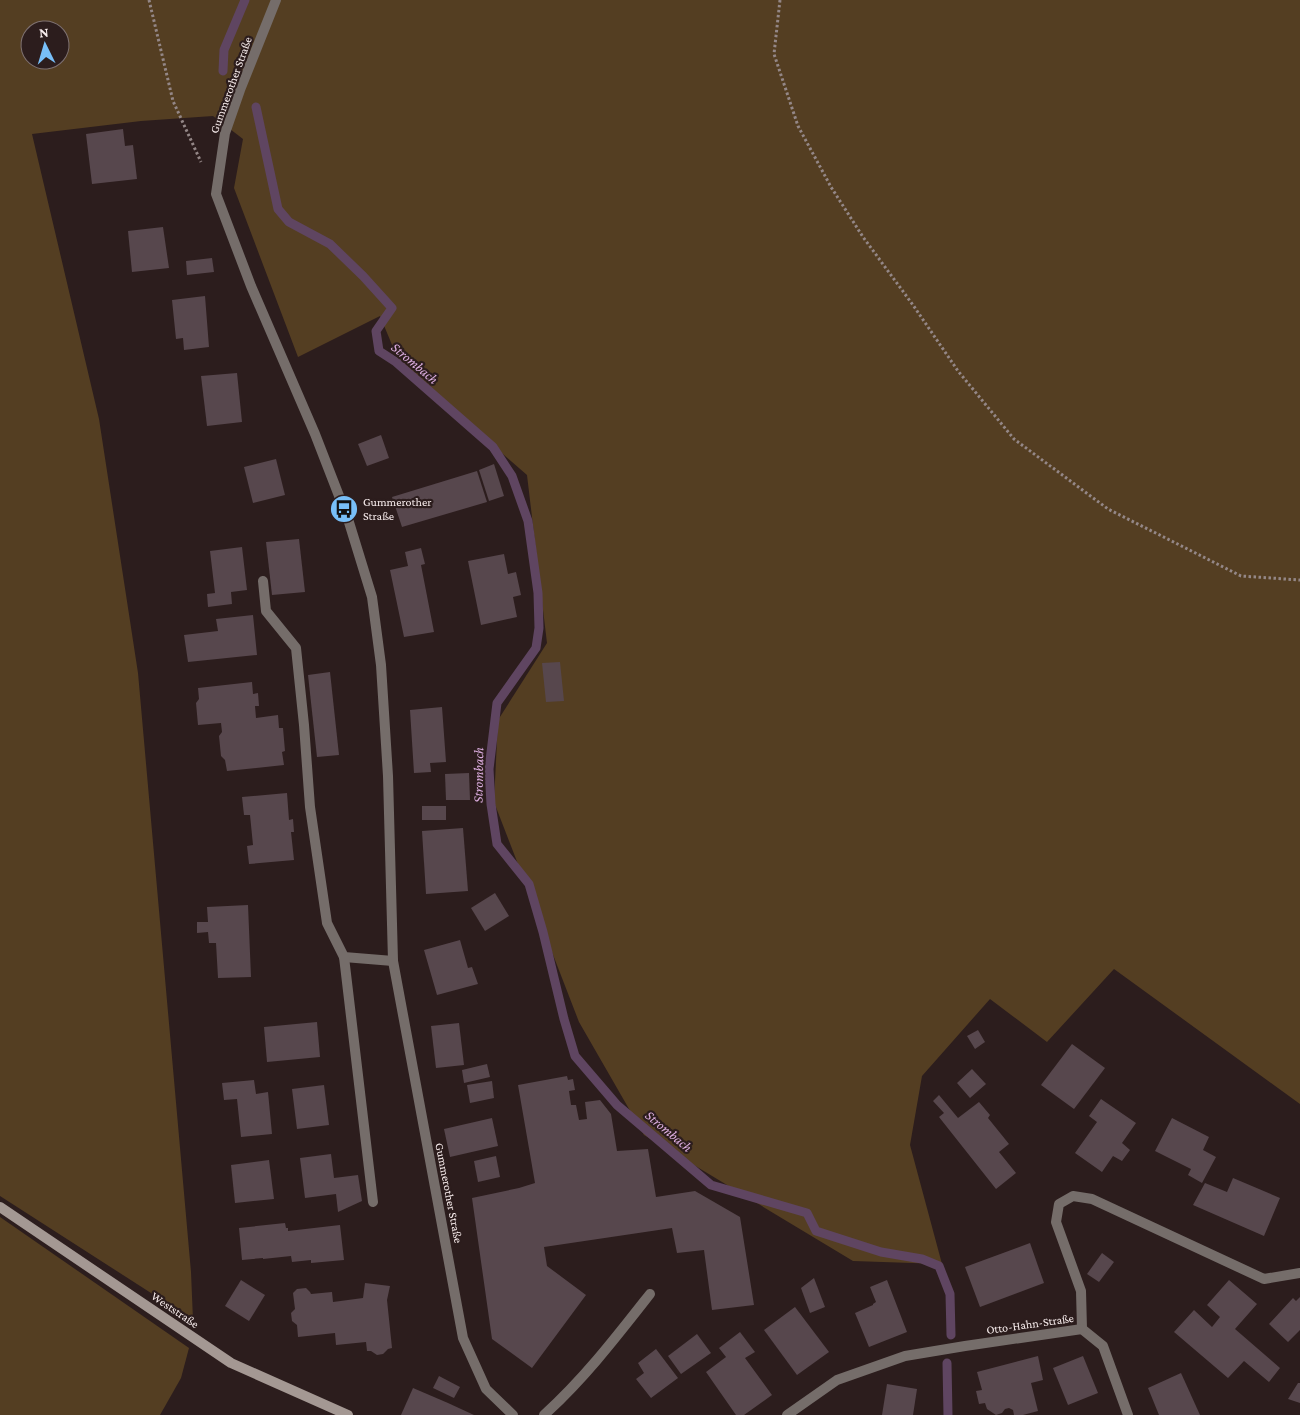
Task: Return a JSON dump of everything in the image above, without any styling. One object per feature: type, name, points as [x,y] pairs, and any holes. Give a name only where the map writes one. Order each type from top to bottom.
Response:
[{"type":"main road","name":"Weststraße","points":[[0,1207],[231,1363],[348,1415]]},
{"type":"street","name":"Gummerother Straße","points":[[276,0],[240,90],[225,134],[216,194],[251,286],[315,434],[342,502],[372,597],[381,664],[388,776],[393,961],[463,1338],[486,1389],[513,1415]]},
{"type":"street","points":[[263,581],[266,611],[296,648],[310,807],[327,924],[344,957],[373,1202]]},
{"type":"street","points":[[344,957],[393,961]]},
{"type":"street","name":"Otto-Hahn-Straße","points":[[787,1415],[837,1380],[905,1356],[1082,1329],[1081,1291],[1056,1222],[1059,1204],[1073,1196],[1092,1199],[1264,1279],[1300,1273]]},
{"type":"street","points":[[544,1415],[562,1399],[595,1363],[650,1294]]},
{"type":"street","points":[[1082,1329],[1103,1346],[1128,1415]]},
{"type":"path","points":[[149,0],[172,101],[216,194]]},
{"type":"path","points":[[780,0],[774,54],[798,126],[831,187],[862,238],[913,305],[958,371],[1014,438],[1108,509],[1241,576],[1300,580]]},
{"type":"shaded area","points":[[0,0],[1300,0],[1300,1104],[1114,969],[1047,1042],[990,999],[922,1076],[910,1145],[942,1264],[853,1261],[644,1135],[579,1022],[494,802],[498,720],[547,643],[527,475],[400,364],[380,316],[298,357],[234,188],[243,139],[213,116],[141,121],[32,134],[99,419],[138,673],[191,1272],[193,1320],[0,1196]]},
{"type":"shaded area","points":[[0,1217],[189,1348],[181,1378],[160,1415],[0,1415]]},
{"type":"building","points":[[123,129],[125,146],[133,145],[137,179],[92,184],[86,134]]},
{"type":"building","points":[[163,227],[169,268],[132,272],[128,231]]},
{"type":"building","points":[[212,258],[214,272],[187,275],[186,261]]},
{"type":"building","points":[[205,296],[209,347],[184,350],[183,338],[176,339],[172,300]]},
{"type":"building","points":[[237,373],[242,422],[207,426],[201,376]]},
{"type":"building","points":[[381,435],[389,458],[367,466],[358,444]]},
{"type":"building","points":[[276,459],[285,495],[253,503],[244,467]]},
{"type":"building","points":[[494,464],[504,496],[489,501],[479,470]]},
{"type":"building","points":[[477,471],[487,502],[402,527],[392,497]]},
{"type":"building","points":[[299,539],[305,592],[272,595],[266,542]]},
{"type":"building","points":[[242,547],[247,590],[231,592],[232,604],[208,607],[207,594],[215,593],[210,551]]},
{"type":"building","points":[[421,548],[425,564],[421,565],[434,632],[404,637],[390,570],[408,566],[405,552]]},
{"type":"building","points":[[504,554],[508,574],[516,572],[521,595],[513,597],[517,617],[481,625],[468,561]]},
{"type":"building","points":[[253,615],[257,655],[188,662],[184,635],[218,631],[216,619]]},
{"type":"building","points":[[560,662],[564,701],[546,702],[542,663]]},
{"type":"building","points":[[330,672],[339,755],[317,757],[308,675]]},
{"type":"building","points":[[252,682],[253,694],[258,693],[259,706],[255,706],[256,718],[278,715],[279,728],[283,728],[285,751],[282,752],[284,765],[227,771],[225,760],[221,756],[219,736],[222,732],[221,723],[198,725],[196,703],[199,699],[198,688]]},
{"type":"building","points":[[442,707],[446,762],[430,763],[431,772],[414,773],[410,710]]},
{"type":"building","points":[[469,773],[470,800],[446,800],[445,774]]},
{"type":"building","points":[[287,793],[289,820],[293,819],[294,832],[291,832],[294,860],[249,864],[247,846],[253,845],[250,815],[244,815],[242,797]]},
{"type":"building","points":[[422,806],[446,806],[446,820],[422,820]]},
{"type":"building","points":[[463,828],[468,891],[426,894],[422,831]]},
{"type":"building","points":[[495,893],[509,916],[485,931],[471,908]]},
{"type":"building","points":[[248,905],[251,977],[218,978],[216,943],[209,943],[208,932],[197,933],[197,922],[208,922],[207,907]]},
{"type":"building","points":[[460,940],[468,968],[472,967],[478,984],[437,995],[424,950]]},
{"type":"building","points":[[317,1022],[320,1057],[267,1062],[264,1027]]},
{"type":"building","points":[[459,1023],[464,1065],[436,1068],[431,1026]]},
{"type":"building","points":[[978,1030],[985,1042],[975,1049],[967,1036]]},
{"type":"building","points":[[1072,1044],[1105,1068],[1074,1109],[1041,1085]]},
{"type":"building","points":[[487,1064],[490,1077],[464,1083],[462,1070]]},
{"type":"building","points":[[972,1069],[986,1084],[970,1098],[957,1083]]},
{"type":"building","points":[[567,1076],[568,1080],[573,1079],[575,1090],[569,1091],[571,1105],[576,1105],[579,1120],[587,1119],[585,1102],[600,1100],[611,1114],[617,1151],[648,1149],[656,1197],[695,1191],[740,1217],[754,1305],[712,1310],[704,1250],[677,1253],[672,1228],[544,1247],[547,1266],[586,1295],[532,1368],[492,1339],[472,1198],[535,1183],[518,1085]]},
{"type":"building","points":[[254,1080],[256,1094],[268,1092],[272,1134],[241,1137],[237,1099],[224,1100],[222,1083]]},
{"type":"building","points":[[492,1081],[494,1098],[470,1103],[467,1085]]},
{"type":"building","points":[[324,1085],[329,1125],[297,1129],[292,1089]]},
{"type":"building","points":[[939,1095],[958,1118],[979,1102],[990,1115],[988,1118],[1009,1144],[999,1152],[1016,1173],[996,1189],[939,1117],[944,1113],[933,1101]]},
{"type":"building","points":[[1101,1099],[1136,1123],[1122,1143],[1130,1150],[1122,1161],[1113,1156],[1102,1172],[1075,1153],[1097,1122],[1089,1116]]},
{"type":"building","points":[[492,1118],[498,1146],[450,1157],[444,1129]]},
{"type":"building","points":[[1172,1118],[1209,1137],[1203,1150],[1216,1157],[1202,1183],[1188,1175],[1191,1169],[1155,1151]]},
{"type":"building","points":[[331,1154],[334,1178],[358,1175],[362,1201],[338,1212],[336,1194],[305,1198],[300,1158]]},
{"type":"building","points":[[496,1156],[500,1177],[478,1182],[474,1161]]},
{"type":"building","points":[[269,1160],[274,1199],[235,1203],[231,1165]]},
{"type":"building","points":[[1233,1178],[1280,1198],[1264,1236],[1193,1205],[1205,1183],[1227,1192]]},
{"type":"building","points":[[285,1223],[288,1231],[340,1225],[344,1260],[311,1263],[311,1260],[292,1262],[291,1256],[242,1260],[239,1228]]},
{"type":"building","points":[[1030,1243],[1044,1283],[980,1307],[965,1267]]},
{"type":"building","points":[[1102,1253],[1114,1262],[1099,1282],[1087,1274]]},
{"type":"building","points":[[814,1278],[825,1307],[810,1313],[801,1288]]},
{"type":"building","points":[[241,1280],[265,1295],[249,1321],[225,1306]]},
{"type":"building","points":[[887,1280],[907,1332],[869,1347],[855,1313],[876,1302],[870,1287]]},
{"type":"building","points":[[1229,1280],[1257,1304],[1235,1329],[1280,1368],[1269,1382],[1244,1361],[1228,1378],[1174,1332],[1194,1310],[1212,1327],[1220,1317],[1207,1305]]},
{"type":"building","points":[[365,1283],[390,1286],[387,1300],[392,1348],[383,1354],[377,1355],[367,1351],[366,1342],[336,1345],[335,1333],[298,1337],[297,1325],[292,1321],[291,1313],[295,1309],[293,1293],[297,1289],[306,1288],[311,1294],[332,1292],[333,1302],[363,1298]]},
{"type":"building","points":[[1300,1297],[1300,1330],[1288,1342],[1269,1324],[1293,1298],[1296,1301]]},
{"type":"building","points":[[795,1307],[829,1352],[797,1375],[764,1330]]},
{"type":"building","points":[[740,1332],[755,1352],[745,1358],[772,1395],[744,1415],[736,1415],[706,1372],[726,1357],[719,1348]]},
{"type":"building","points":[[697,1334],[711,1353],[681,1374],[668,1356]]},
{"type":"building","points":[[656,1349],[678,1378],[651,1398],[636,1379],[644,1373],[638,1363]]},
{"type":"building","points":[[1038,1356],[1043,1380],[1031,1383],[1038,1411],[1014,1415],[1013,1410],[1009,1408],[996,1415],[987,1409],[985,1403],[979,1404],[976,1391],[982,1390],[977,1372]]},
{"type":"building","points":[[1083,1356],[1098,1393],[1068,1405],[1053,1368]]},
{"type":"building","points":[[1181,1373],[1200,1415],[1159,1415],[1148,1388]]},
{"type":"building","points":[[439,1376],[460,1387],[454,1398],[433,1388]]},
{"type":"building","points":[[1298,1383],[1300,1383],[1300,1403],[1288,1399]]},
{"type":"building","points":[[887,1384],[917,1389],[913,1415],[882,1415]]},
{"type":"building","points":[[413,1388],[448,1403],[474,1415],[401,1415]]},
{"type":"waterway","name":"Strombach","points":[[223,71],[224,50],[245,0]]},
{"type":"waterway","name":"Strombach","points":[[256,107],[278,209],[289,222],[330,244],[392,308],[376,331],[379,351],[396,362],[493,447],[512,476],[528,521],[538,593],[539,628],[536,648],[497,703],[489,769],[491,804],[497,844],[529,884],[575,1056],[617,1105],[711,1185],[807,1213],[816,1231],[881,1252],[922,1259],[939,1266],[950,1294],[951,1335]]},
{"type":"waterway","name":"Strombach","points":[[947,1363],[948,1415]]},
{"type":"place","name":"Gummerother Straße","points":[[344,509]]}]
